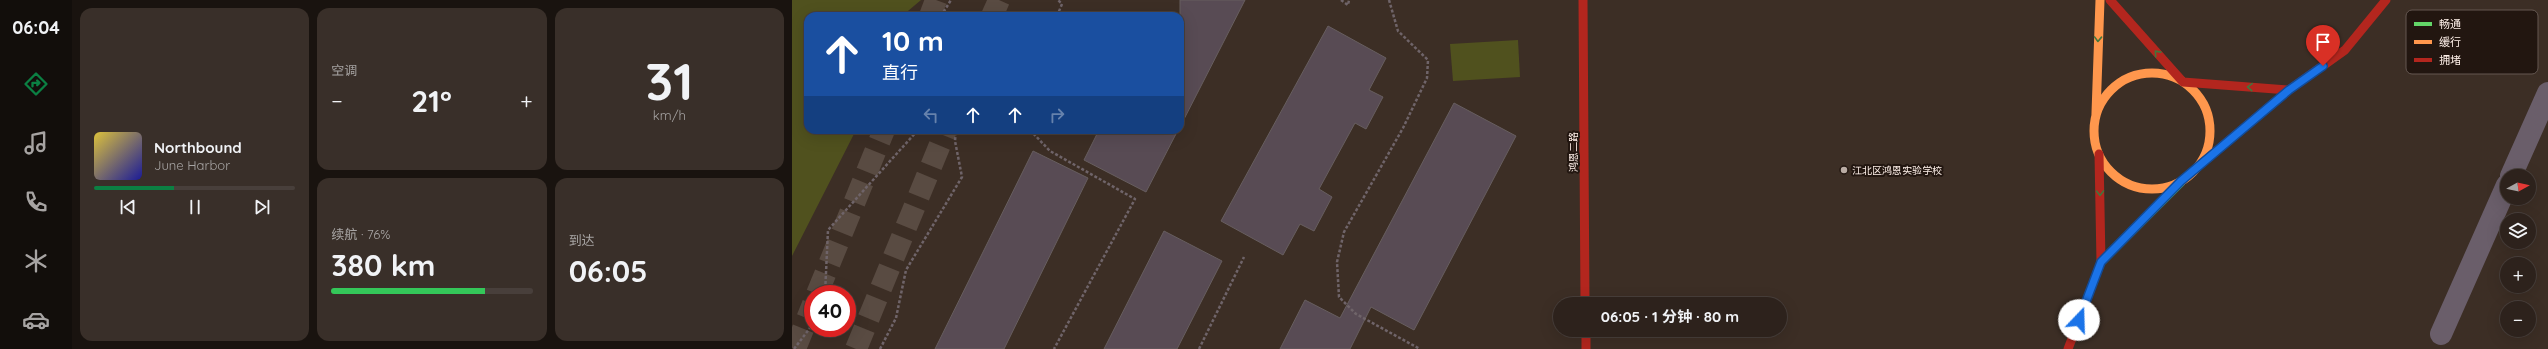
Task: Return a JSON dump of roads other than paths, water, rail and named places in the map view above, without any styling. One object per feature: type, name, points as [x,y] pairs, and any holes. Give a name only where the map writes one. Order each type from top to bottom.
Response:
[{"type":"street","name":"鸿恩二路","points":[[1583,0],[1585,297]]},
{"type":"street","points":[[2068,349],[2101,262],[2099,154],[2094,136],[2100,0]]},
{"type":"street","points":[[2110,0],[2183,82],[2196,94],[2207,112],[2210,137],[2206,151],[2196,168]]},
{"type":"street","points":[[2101,262],[2181,181],[2289,90],[2345,50],[2386,0]]},
{"type":"street","points":[[2096,117],[2102,100],[2114,86],[2130,77],[2148,73],[2160,74],[2183,82],[2289,90]]},
{"type":"street","points":[[2514,169],[2548,93]]},
{"type":"street","points":[[2099,154],[2108,169],[2124,182],[2142,188],[2162,188],[2181,181]]},
{"type":"street","points":[[2441,334],[2500,201]]},
{"type":"street","points":[[1586,337],[1586,349]]},
{"type":"tunnel","points":[[932,12],[936,0]]},
{"type":"tunnel","points":[[994,12],[999,0]]},
{"type":"tunnel","points":[[821,285],[882,134]]},
{"type":"tunnel","points":[[856,349],[944,134]]},
{"type":"tunnel","points":[[795,349],[804,326]]},
{"type":"place","name":"江北区鸿恩实验学校","points":[[1844,170]]}]
